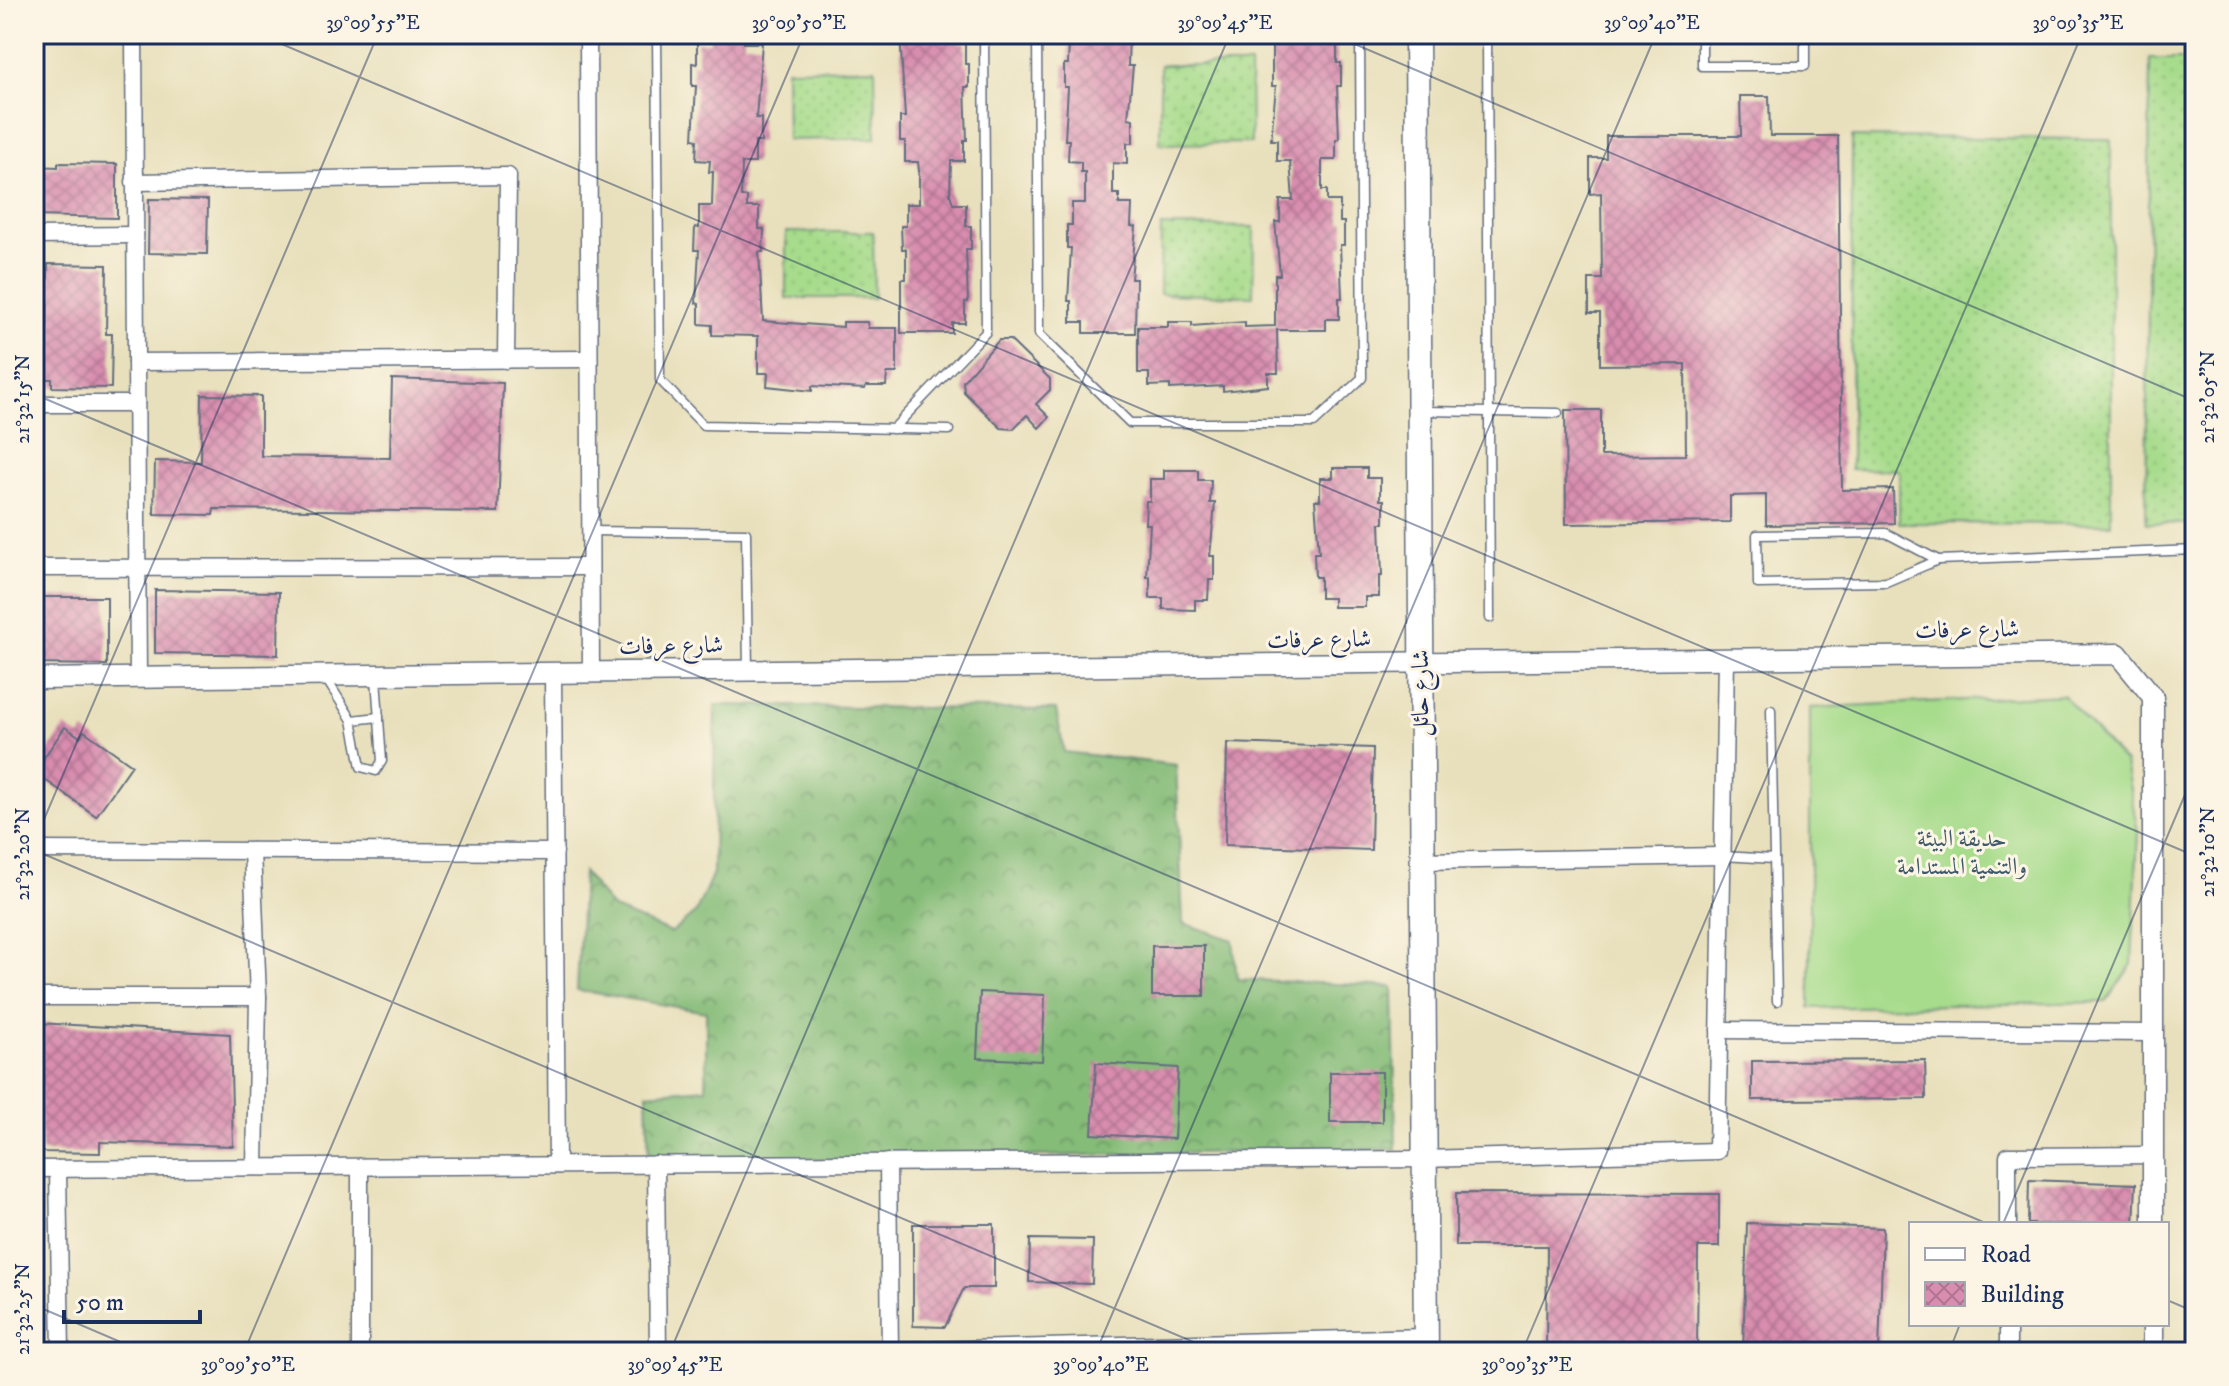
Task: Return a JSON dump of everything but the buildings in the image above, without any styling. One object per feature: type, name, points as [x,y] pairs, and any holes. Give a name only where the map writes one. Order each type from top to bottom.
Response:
[{"type":"main road","name":"شارع حائل","points":[[1416,36],[1422,1159],[1426,1344]]},
{"type":"street","points":[[134,34],[138,678]]},
{"type":"street","points":[[588,34],[591,673]]},
{"type":"street","points":[[134,182],[508,176],[506,360]]},
{"type":"street","points":[[34,236],[135,235]]},
{"type":"street","points":[[136,362],[589,359]]},
{"type":"street","points":[[34,404],[136,404]]},
{"type":"street","points":[[34,568],[589,567]]},
{"type":"street","name":"شارع عرفات","points":[[34,679],[1421,665],[2118,654],[2153,697],[2153,1222]]},
{"type":"street","points":[[34,1169],[1422,1159],[1717,1151],[1726,660]]},
{"type":"street","points":[[553,674],[557,1165]]},
{"type":"street","points":[[34,850],[555,852]]},
{"type":"street","points":[[252,851],[258,997],[255,1167]]},
{"type":"street","points":[[1421,861],[1721,856]]},
{"type":"street","points":[[34,997],[258,997]]},
{"type":"street","points":[[1719,1030],[2153,1033]]},
{"type":"street","points":[[2008,1222],[2008,1156],[2153,1155]]},
{"type":"street","points":[[888,1162],[890,1351],[1426,1344]]},
{"type":"street","points":[[656,1164],[658,1352]]},
{"type":"street","points":[[360,1167],[360,1352]]},
{"type":"street","points":[[58,1169],[61,1352]]},
{"type":"street","points":[[2008,1326],[2008,1352]]},
{"type":"street","points":[[2153,1326],[2153,1352]]},
{"type":"lane","points":[[657,34],[660,380],[703,425],[949,430]]},
{"type":"lane","points":[[893,429],[986,332],[984,34]]},
{"type":"lane","points":[[1037,34],[1039,334],[1130,423],[1314,423],[1362,378],[1360,34]]},
{"type":"lane","points":[[1487,34],[1490,618]]},
{"type":"lane","points":[[1702,34],[1702,66],[1805,66],[1805,34]]},
{"type":"lane","points":[[1419,411],[1558,413]]},
{"type":"lane","points":[[589,531],[746,533],[748,672]]},
{"type":"lane","points":[[1938,560],[1886,533],[1757,535],[1758,584],[1886,582],[1938,560],[2195,550]]},
{"type":"lane","points":[[325,676],[352,720],[361,767],[376,771],[382,761],[376,676]]},
{"type":"lane","points":[[1771,710],[1777,1001]]},
{"type":"lane","points":[[352,720],[379,717]]},
{"type":"lane","points":[[1721,856],[1774,859]]},
{"type":"green space","points":[[2150,59],[2195,59],[2195,524],[2146,523]]},
{"type":"green space","points":[[1160,65],[1250,65],[1251,143],[1160,144]]},
{"type":"green space","points":[[875,68],[876,138],[787,140],[786,69]]},
{"type":"green space","points":[[1852,137],[2111,139],[2111,524],[1899,523],[1899,470],[1851,469]]},
{"type":"green space","points":[[1161,226],[1254,227],[1253,296],[1160,294]]},
{"type":"green space","points":[[786,232],[873,232],[874,298],[786,298]]},
{"type":"green space","name":"حديقة البيئة والتنمية المستدامة","points":[[2063,695],[2125,763],[2138,832],[2132,964],[2106,1002],[1810,1008],[1810,708]]},
{"type":"green space","points":[[715,705],[1056,710],[1064,752],[1176,765],[1183,923],[1233,940],[1237,979],[1393,987],[1396,1149],[649,1164],[647,1093],[706,1088],[706,1012],[577,990],[583,872],[612,908],[671,933],[696,912],[713,873]]}]
